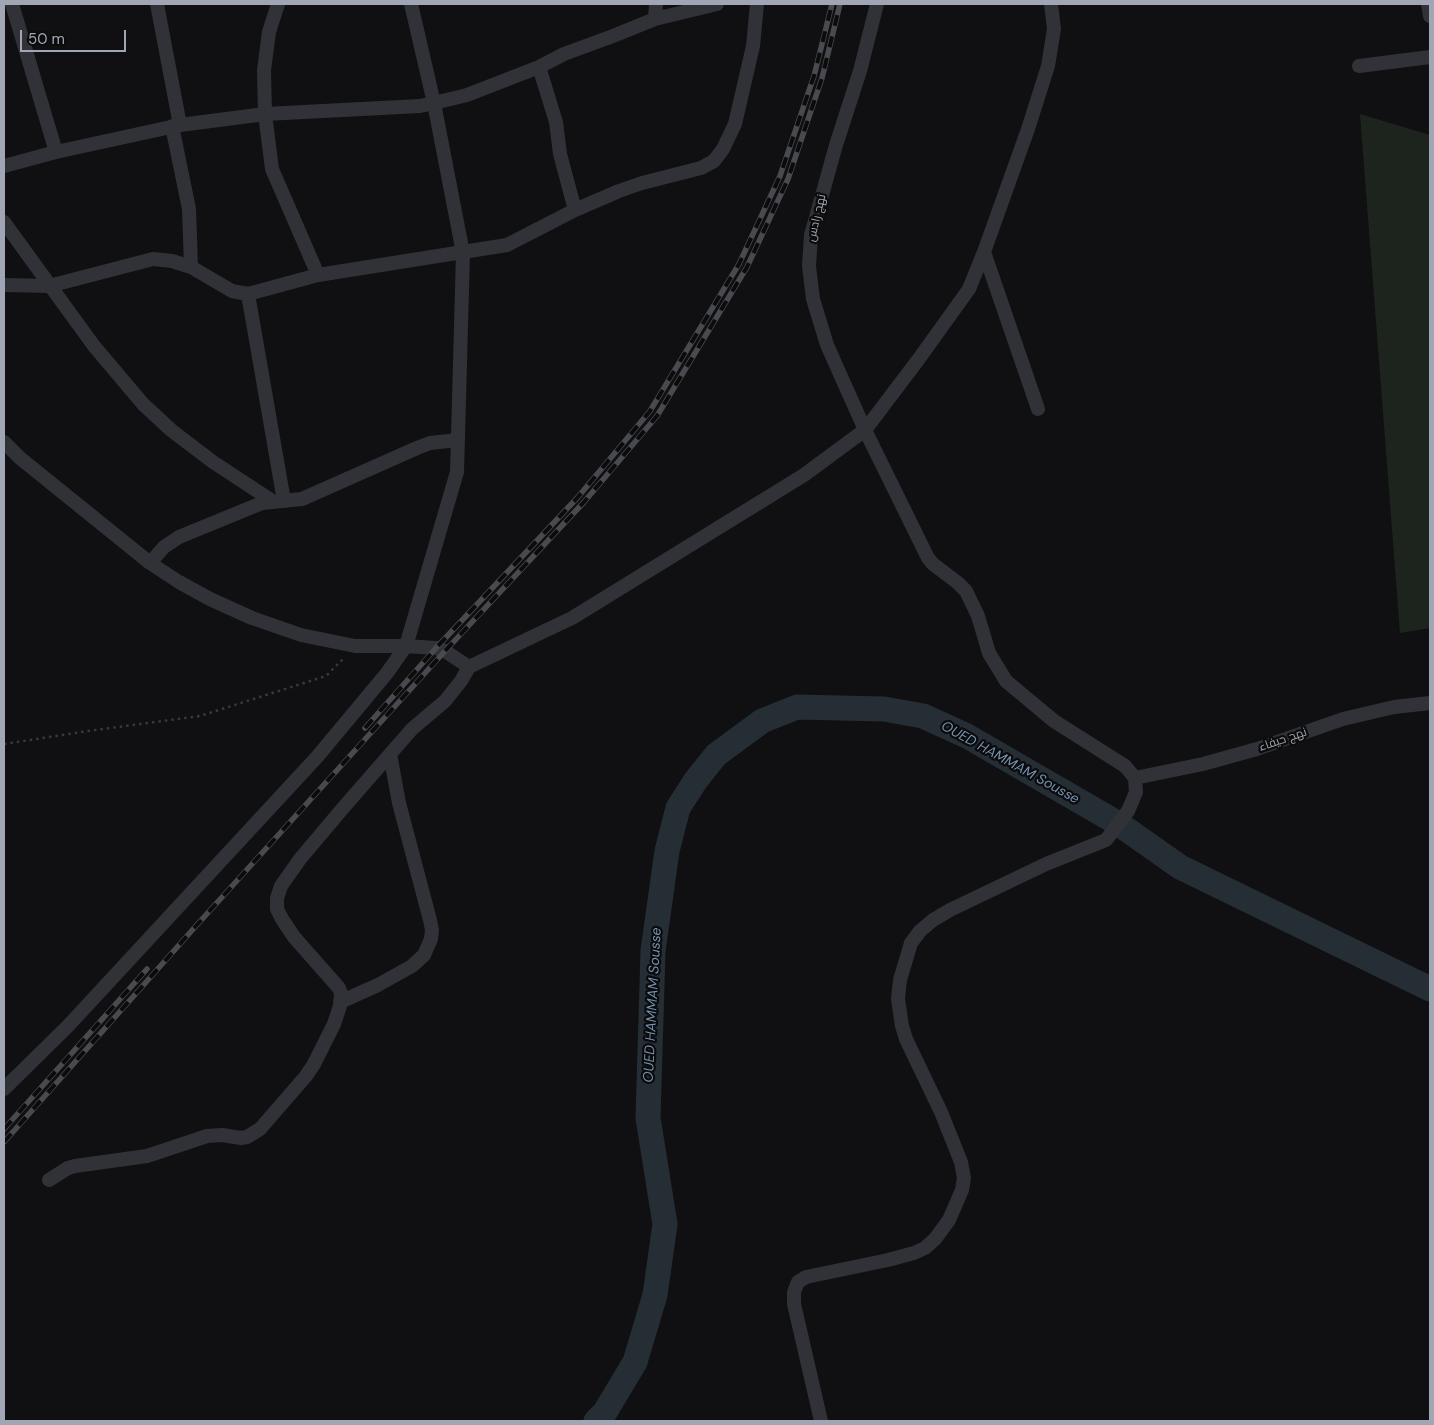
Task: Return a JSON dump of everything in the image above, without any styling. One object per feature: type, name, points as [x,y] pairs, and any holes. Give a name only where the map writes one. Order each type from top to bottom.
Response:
[{"type":"street","points":[[12,4],[56,152]]},
{"type":"street","points":[[157,4],[189,209],[191,267]]},
{"type":"street","points":[[278,4],[269,32],[264,70],[265,114],[272,169],[318,275]]},
{"type":"street","points":[[4,1089],[74,1019],[317,757],[406,646],[458,472],[464,253],[434,103],[411,4]]},
{"type":"street","points":[[655,19],[656,4]]},
{"type":"street","points":[[4,166],[56,152],[176,126],[265,114],[420,106],[434,103],[467,95],[564,54],[655,19],[717,4]]},
{"type":"street","points":[[4,285],[49,286],[153,259],[172,261],[191,267],[232,291],[248,294],[318,275],[507,245],[575,210],[618,191],[701,168],[714,161],[724,150],[735,124],[753,46],[757,4]]},
{"type":"street","name":"نهج رادس","points":[[877,4],[860,71],[836,145],[811,234],[808,266],[813,299],[827,345],[864,430],[928,558],[966,591],[978,616],[989,653],[1006,681],[1054,721],[1125,766],[1135,778]]},
{"type":"street","points":[[49,1180],[68,1168],[76,1166],[147,1156],[207,1136],[222,1135],[241,1138],[252,1135],[260,1130],[306,1076],[323,1048],[334,1024],[340,1002],[339,988],[294,937],[282,919],[277,909],[277,898],[281,886],[300,859],[390,754],[412,729],[450,696],[469,667],[572,618],[804,475],[864,430],[918,360],[969,289],[1028,129],[1048,66],[1054,29],[1051,4]]},
{"type":"street","points":[[1428,4],[1430,16]]},
{"type":"street","points":[[1359,66],[1430,57]]},
{"type":"street","points":[[539,66],[556,122],[560,154],[575,210]]},
{"type":"street","points":[[4,222],[94,346],[143,404],[170,430],[213,462],[279,502]]},
{"type":"street","points":[[984,252],[1038,409]]},
{"type":"street","points":[[248,294],[279,502]]},
{"type":"street","points":[[150,563],[164,547],[179,537],[262,504],[302,499],[430,443],[458,440]]},
{"type":"street","points":[[4,442],[20,458],[150,563],[179,582],[252,618],[301,635],[355,646],[436,648],[445,651],[469,667]]},
{"type":"street","name":"نهج حيفاء","points":[[1135,778],[1202,764],[1257,749],[1343,719],[1394,707],[1430,703]]},
{"type":"street","points":[[340,1002],[378,985],[412,966],[424,955],[431,939],[430,920],[399,804],[390,754]]},
{"type":"street","points":[[821,1421],[794,1304],[794,1292],[798,1282],[806,1277],[888,1260],[925,1248],[935,1239],[949,1220],[962,1190],[964,1178],[961,1162],[906,1039],[902,1026],[898,999],[900,980],[911,943],[920,931],[933,920],[950,910],[1046,864],[1106,840],[1128,811],[1136,792],[1135,778]]},
{"type":"path","points":[[4,744],[88,730],[200,716],[326,676],[355,646]]},
{"type":"shaded area","points":[[1360,114],[1430,135],[1430,628],[1400,633]]},
{"type":"waterway","name":"OUED HAMMAM Sousse","points":[[596,1421],[605,1412],[635,1362],[655,1295],[665,1224],[648,1118],[653,951],[667,851],[678,808],[696,780],[716,755],[762,721],[797,707],[884,709],[923,716],[967,736],[1119,824],[1180,867],[1430,989]]},
{"type":"railway","points":[[365,728],[436,648],[578,497],[650,411],[739,264],[780,176],[814,76],[832,4]]},
{"type":"railway","points":[[4,1142],[195,927],[445,651],[584,502],[657,416],[747,267],[788,179],[822,78],[840,4]]},
{"type":"railway","points":[[4,1129],[147,969]]}]
